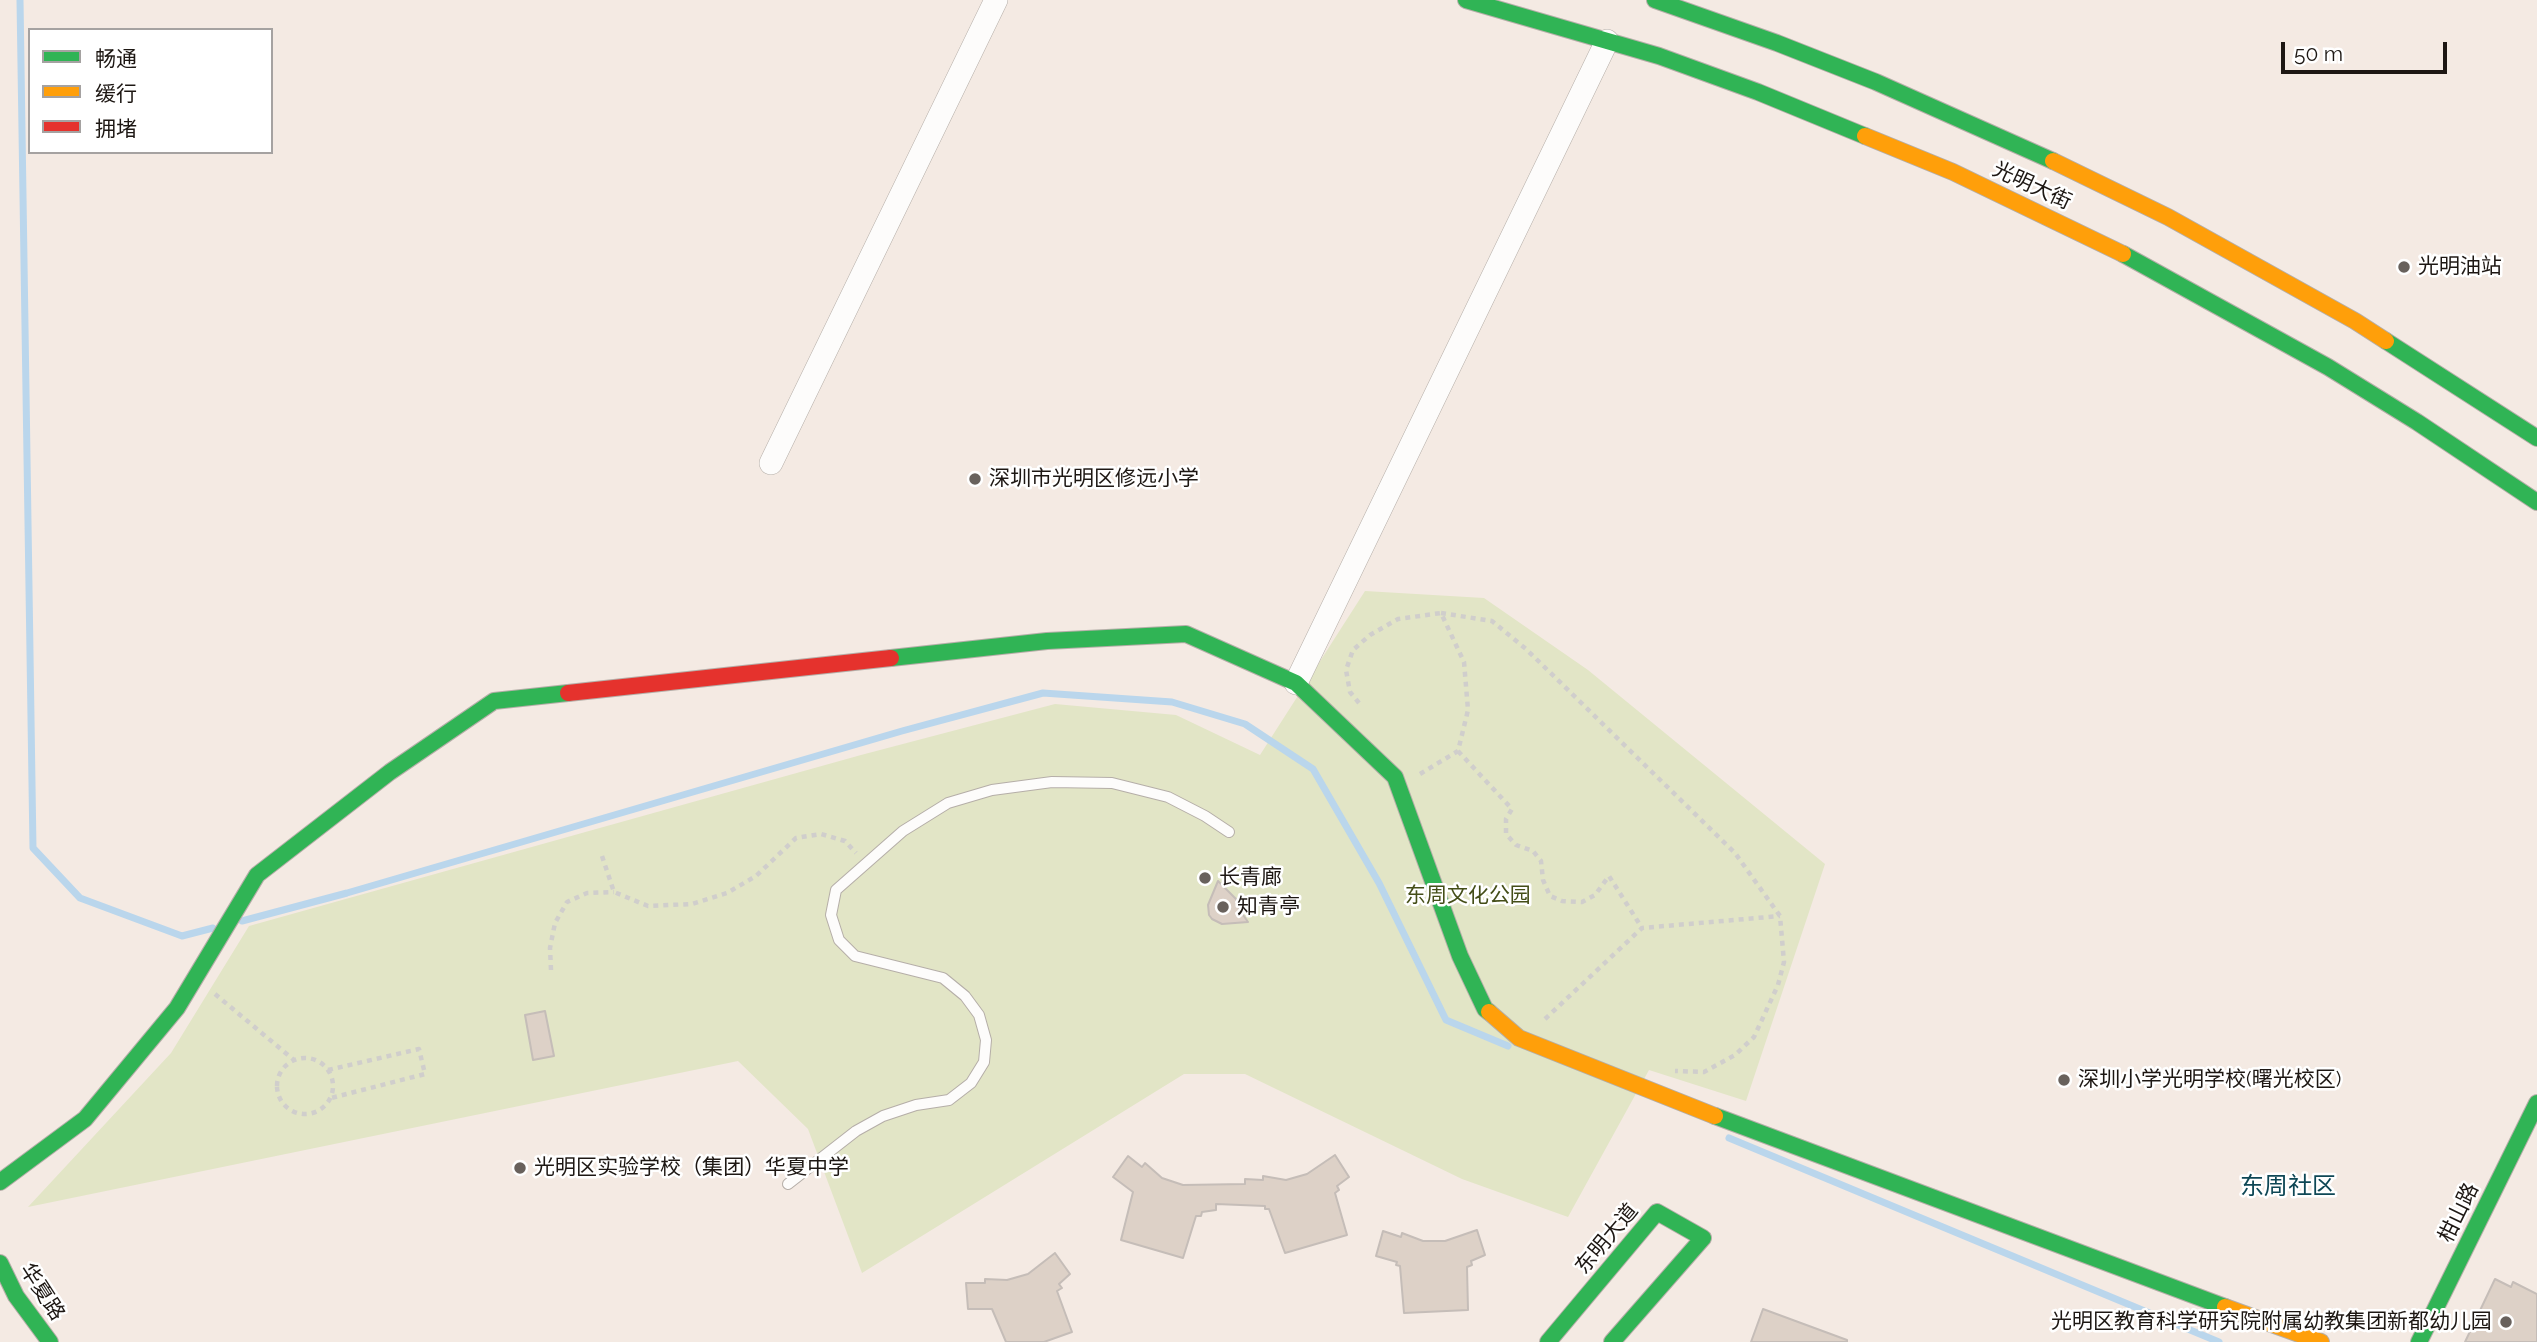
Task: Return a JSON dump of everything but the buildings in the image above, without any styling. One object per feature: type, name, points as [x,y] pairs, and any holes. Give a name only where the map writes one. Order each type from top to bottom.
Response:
[{"type":"street","points":[[771,463],[996,0]]},
{"type":"street","name":"光明大街","points":[[1465,0],[1672,61],[1844,126],[2049,217],[2155,271],[2328,367],[2537,502]]},
{"type":"street","name":"光明大街","points":[[1655,0],[1877,82],[2108,187],[2252,262],[2355,321],[2537,438]]},
{"type":"street","points":[[1296,683],[1607,41]]},
{"type":"street","points":[[0,1182],[85,1119],[177,1007],[257,875],[390,772],[494,701],[1047,640],[1186,634],[1296,683],[1395,777],[1460,956],[1485,1009],[1519,1038],[1786,1144],[2321,1342]]},
{"type":"street","name":"柑山路","points":[[2418,1342],[2537,1103]]},
{"type":"street","name":"东明大道","points":[[1548,1342],[1657,1212],[1703,1238],[1612,1342]]},
{"type":"street","name":"华夏路","points":[[0,1263],[16,1296],[50,1342]]},
{"type":"lane","points":[[788,1184],[856,1131],[883,1116],[916,1105],[949,1100],[971,1083],[984,1062],[986,1040],[979,1014],[965,996],[943,978],[855,956],[839,940],[831,915],[836,890],[903,831],[948,803],[992,790],[1052,782],[1112,783],[1168,797],[1229,832]]},
{"type":"path","points":[[1399,787],[1458,751],[1468,710],[1464,662],[1441,613]]},
{"type":"path","points":[[1364,710],[1350,692],[1346,670],[1353,650],[1370,635],[1398,618],[1441,613],[1492,621],[1526,649],[1735,853],[1780,916],[1784,962],[1778,985],[1754,1037],[1735,1055],[1704,1072],[1670,1071]]},
{"type":"path","points":[[1458,751],[1512,809],[1506,819],[1506,834],[1516,845],[1533,851],[1541,861],[1543,880],[1550,896],[1562,901],[1581,902],[1595,895],[1609,876],[1642,928]]},
{"type":"path","points":[[551,970],[550,948],[555,923],[567,902],[587,893],[614,892],[648,906],[692,904],[727,893],[756,876],[796,838],[821,834],[845,841],[865,862]]},
{"type":"path","points":[[603,856],[614,892]]},
{"type":"path","points":[[1545,1019],[1642,928],[1780,916]]},
{"type":"path","points":[[195,977],[294,1060]]},
{"type":"path","points":[[1534,1013],[1555,1025]]},
{"type":"path","points":[[328,1070],[419,1049],[425,1074],[331,1098]]},
{"type":"path","points":[[313,1059],[328,1070],[332,1079],[331,1098],[326,1106],[309,1114],[300,1114],[284,1106],[276,1089],[276,1080],[280,1072],[294,1060],[313,1059]]},
{"type":"green space","name":"东周文化公园","points":[[1365,591],[1484,598],[1588,670],[1825,864],[1746,1101],[1649,1070],[1568,1217],[1462,1179],[1245,1074],[1184,1074],[862,1273],[808,1129],[738,1061],[28,1207],[171,1053],[249,926],[861,755],[1055,704],[1176,715],[1260,755]]},
{"type":"waterway","points":[[20,0],[33,848],[80,898],[182,936],[213,928]]},
{"type":"waterway","points":[[242,921],[1043,693],[1172,702],[1245,724],[1313,769],[1379,883],[1446,1020],[1508,1046]]},
{"type":"waterway","points":[[1729,1138],[2219,1342]]},
{"type":"traffic: fast","points":[[1466,0],[1659,56],[1758,92],[1865,136]]},
{"type":"traffic: fast","points":[[1655,0],[1777,43],[1876,82],[2053,161]]},
{"type":"traffic: fast","points":[[2123,254],[2328,367],[2537,502]]},
{"type":"traffic: fast","points":[[2386,341],[2537,438]]},
{"type":"traffic: fast","points":[[891,658],[1047,641],[1186,634],[1296,683],[1395,777],[1460,956],[1485,1009],[1489,1012]]},
{"type":"traffic: fast","points":[[0,1182],[85,1119],[177,1008],[257,875],[390,772],[494,701],[568,693]]},
{"type":"traffic: fast","points":[[2419,1342],[2537,1103]]},
{"type":"traffic: fast","points":[[1715,1116],[2225,1307]]},
{"type":"traffic: fast","points":[[1548,1342],[1657,1212],[1703,1238],[1612,1342]]},
{"type":"traffic: fast","points":[[0,1263],[16,1296],[50,1342]]},
{"type":"traffic: slow","points":[[1865,136],[1953,172],[2123,254]]},
{"type":"traffic: slow","points":[[2053,161],[2168,217],[2386,341]]},
{"type":"traffic: slow","points":[[1489,1012],[1519,1038],[1715,1116]]},
{"type":"traffic: slow","points":[[2225,1307],[2321,1342]]},
{"type":"traffic: jam","points":[[568,693],[891,658]]},
{"type":"place","name":"光明油站","points":[[2404,267]]},
{"type":"place","name":"深圳市光明区修远小学","points":[[975,479]]},
{"type":"place","name":"长青廊","points":[[1205,878]]},
{"type":"place","name":"知青亭","points":[[1223,907]]},
{"type":"place","name":"深圳小学光明学校(曙光校区)","points":[[2064,1080]]},
{"type":"place","name":"光明区实验学校（集团）华夏中学","points":[[520,1168]]},
{"type":"place","name":"光明区教育科学研究院附属幼教集团新都幼儿园","points":[[2506,1322]]},
{"type":"district","name":"东周社区","points":[[2288,1187]]}]
